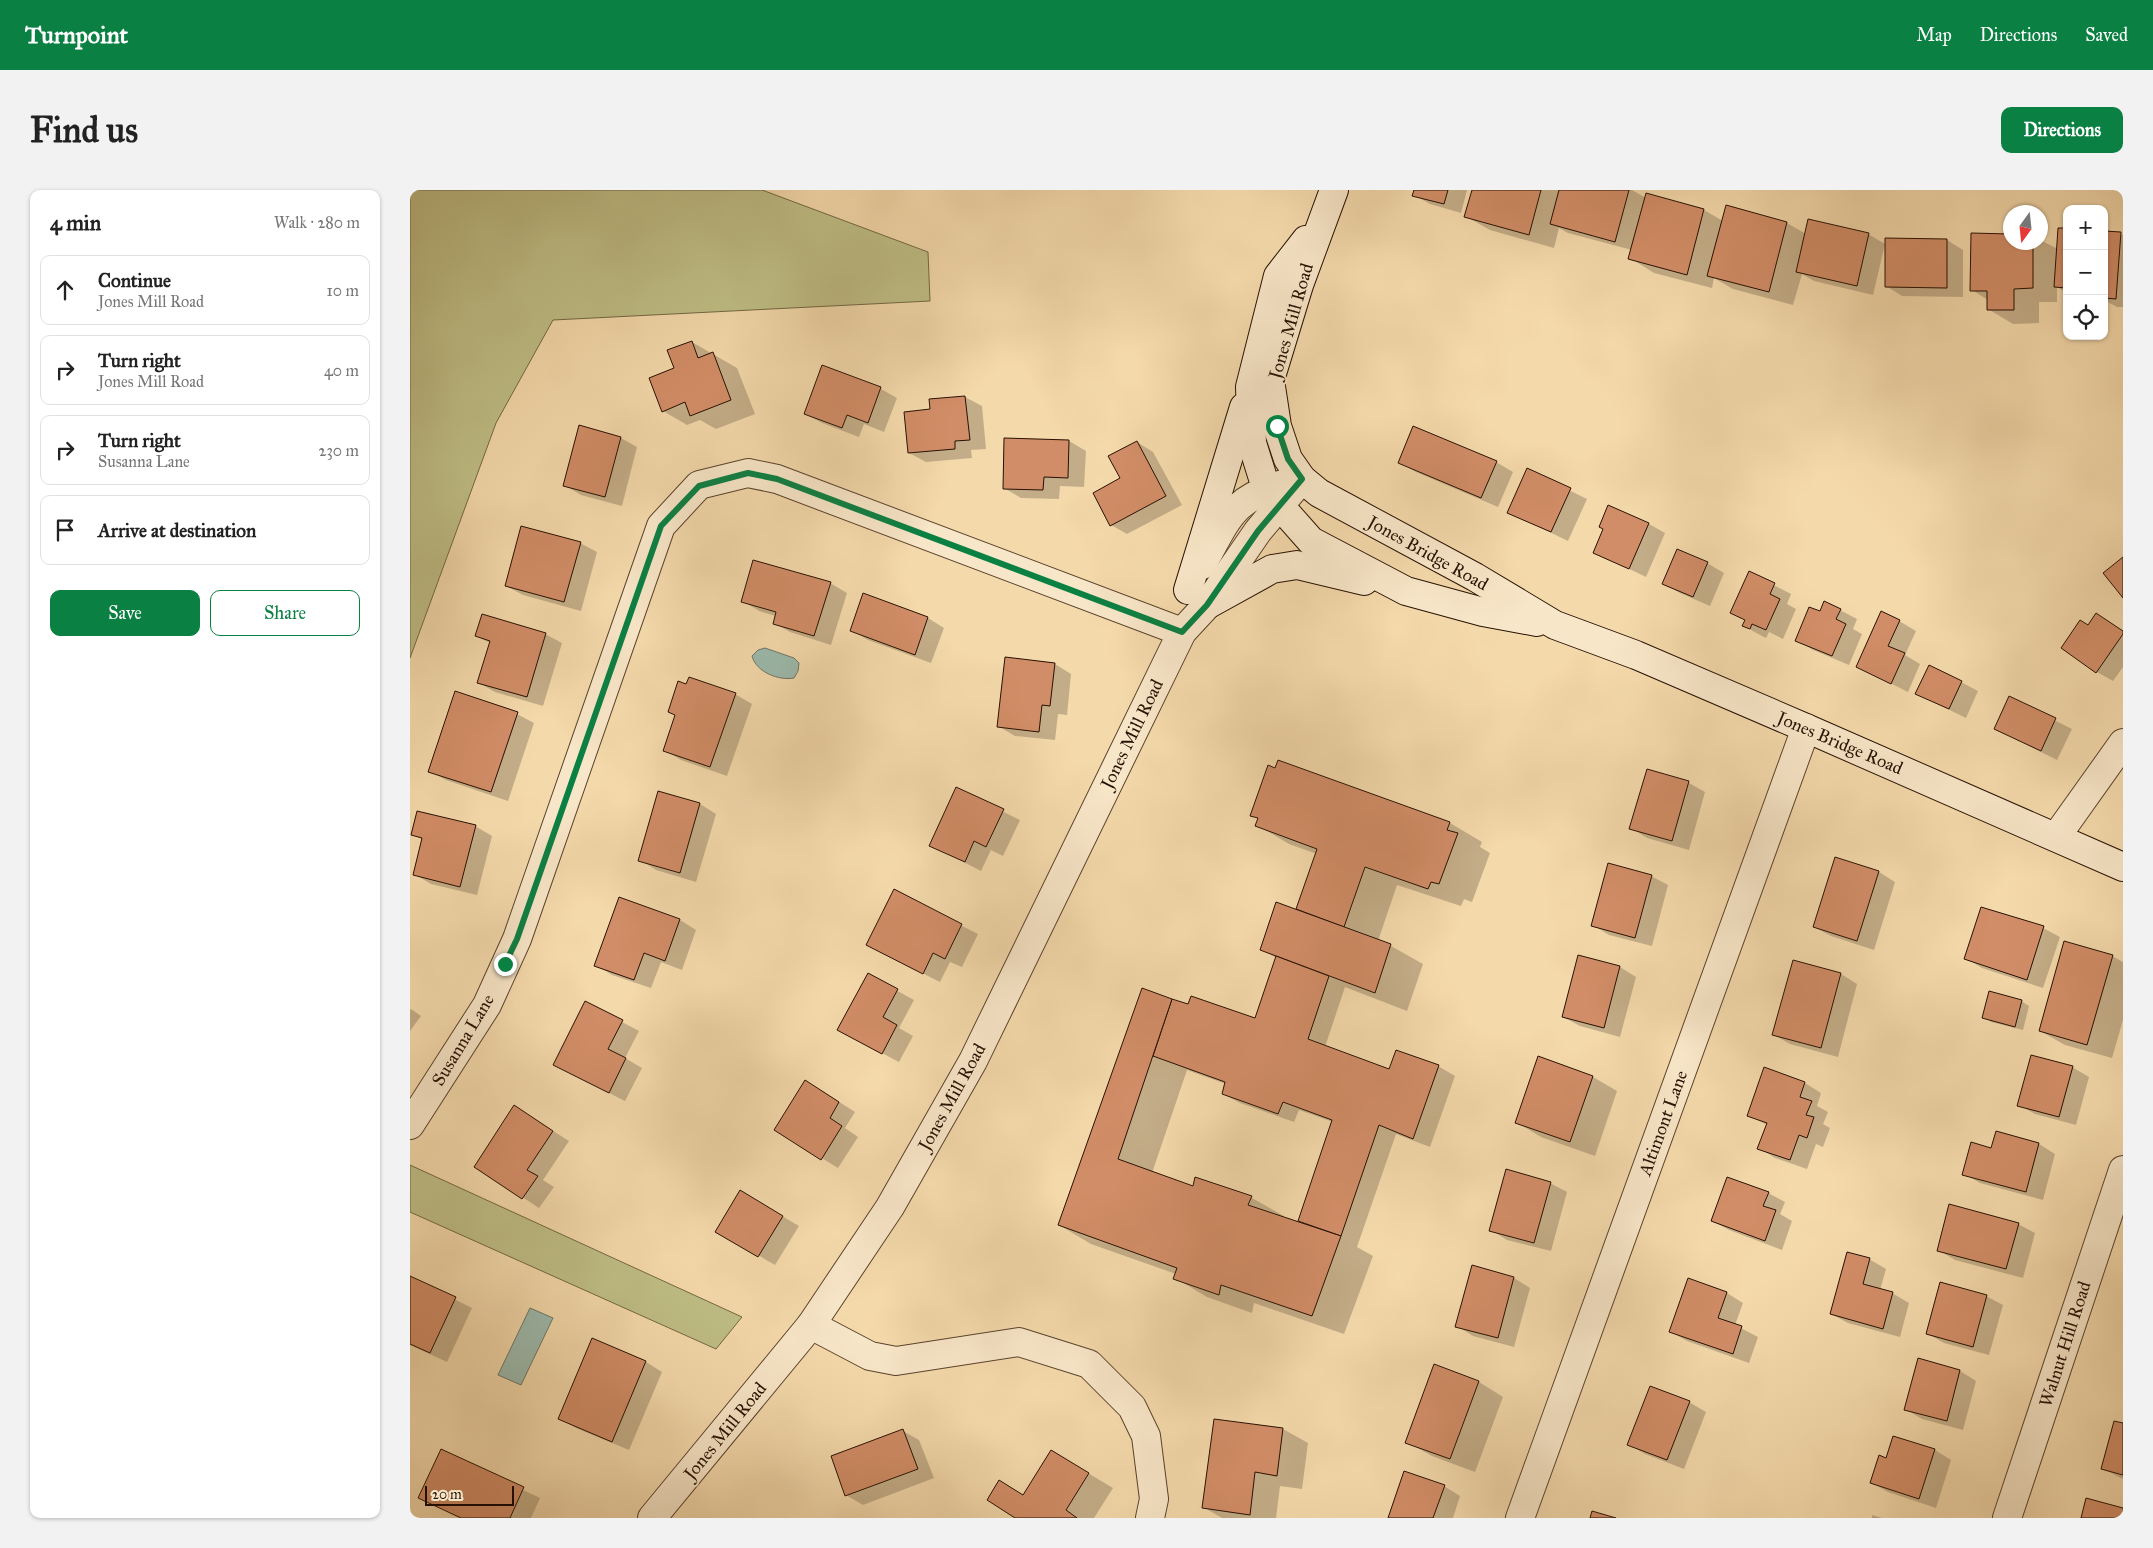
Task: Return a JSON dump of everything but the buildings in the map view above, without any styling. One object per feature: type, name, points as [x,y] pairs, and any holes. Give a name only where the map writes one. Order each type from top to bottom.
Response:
[{"type":"street","name":"Jones Mill Road","points":[[1272,497],[1252,443],[1250,387],[1278,276],[1303,246],[1334,190]]},
{"type":"street","name":"Jones Mill Road","points":[[652,1518],[811,1325],[890,1207],[973,1061],[1182,632],[1232,511],[1246,500],[1272,497],[1302,479],[1288,459],[1277,426],[1270,380],[1299,284],[1334,190]]},
{"type":"street","points":[[1198,597],[1250,387]]},
{"type":"street","name":"Susanna Lane","points":[[410,1126],[487,1005],[517,939],[661,526],[699,486],[748,473],[777,479],[1182,632]]},
{"type":"street","name":"Jones Bridge Road","points":[[1302,479],[1319,494],[1475,577],[1555,626]]},
{"type":"street","name":"Jones Bridge Road","points":[[1272,497],[1311,541],[1406,591],[1483,612],[1555,626],[1636,655],[2123,867]]},
{"type":"street","points":[[1198,597],[1272,569],[1297,565],[1406,591]]},
{"type":"street","name":"Altimont Lane","points":[[1520,1518],[1806,728]]},
{"type":"street","points":[[2056,838],[2123,743]]},
{"type":"street","name":"Walnut Hill Road","points":[[2007,1518],[2123,1170]]},
{"type":"street","points":[[811,1325],[870,1356],[896,1361],[1019,1342],[1089,1364],[1132,1407],[1146,1436],[1154,1498],[1150,1518]]},
{"type":"shaded area","points":[[410,190],[762,190],[928,252],[930,301],[553,320],[496,423],[410,658]]},
{"type":"shaded area","points":[[765,648],[794,658],[799,663],[798,671],[794,678],[775,677],[758,667],[752,656],[758,650]]},
{"type":"shaded area","points":[[410,1165],[742,1317],[716,1349],[410,1212]]},
{"type":"shaded area","points":[[530,1308],[553,1318],[521,1385],[498,1375]]},
{"type":"route","points":[[505,964],[517,939],[661,526],[699,486],[748,473],[777,479],[1182,632],[1207,605],[1258,531],[1302,479],[1288,459],[1277,426]]}]
